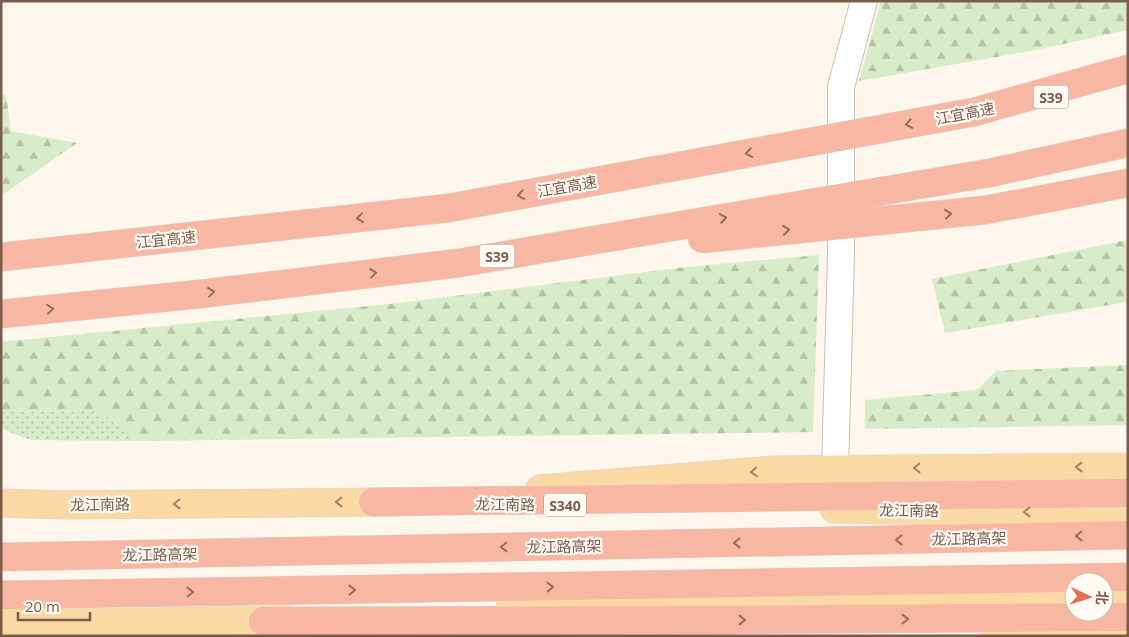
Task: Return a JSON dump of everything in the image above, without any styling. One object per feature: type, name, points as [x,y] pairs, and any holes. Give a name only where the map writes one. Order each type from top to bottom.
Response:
[{"type":"highway","points":[[974,112],[1128,69]]},
{"type":"highway","name":"江宜高速","points":[[1,257],[449,208],[1128,83]]},
{"type":"highway","name":"S39","points":[[1,314],[200,294],[459,263],[989,173],[1128,143]]},
{"type":"highway","points":[[459,263],[985,210],[1128,184]]},
{"type":"highway","points":[[372,502],[1128,493]]},
{"type":"highway","name":"龙江路高架","points":[[1,557],[1128,536]]},
{"type":"highway","points":[[1,595],[1128,577]]},
{"type":"highway","points":[[263,621],[1128,617]]},
{"type":"main road","points":[[372,502],[774,470],[1128,467]]},
{"type":"main road","points":[[1,486],[62,505]]},
{"type":"main road","name":"龙江南路","points":[[1,504],[372,502],[1011,512],[1128,511]]},
{"type":"main road","points":[[1,621],[87,623],[263,621],[689,599],[1064,595]]},
{"type":"main road","points":[[1114,595],[1128,595]]},
{"type":"main road","points":[[263,621],[364,636]]},
{"type":"main road","points":[[49,636],[87,623]]},
{"type":"main road","points":[[994,636],[1128,633]]},
{"type":"street","points":[[835,469],[841,256],[841,87],[864,1]]},
{"type":"green space","points":[[881,1],[1128,1],[1128,30],[1036,50],[859,81]]},
{"type":"green space","points":[[1,95],[6,95],[11,131],[77,143],[1,196]]},
{"type":"green space","points":[[1128,240],[1128,302],[945,333],[932,279]]},
{"type":"green space","points":[[819,255],[813,432],[137,441],[100,411],[1,412],[1,342],[390,304],[677,268]]},
{"type":"green space","points":[[1128,365],[1128,425],[865,429],[865,400],[977,390],[996,371]]},
{"type":"green space","points":[[100,411],[137,441],[30,440],[1,429],[1,412]]}]
